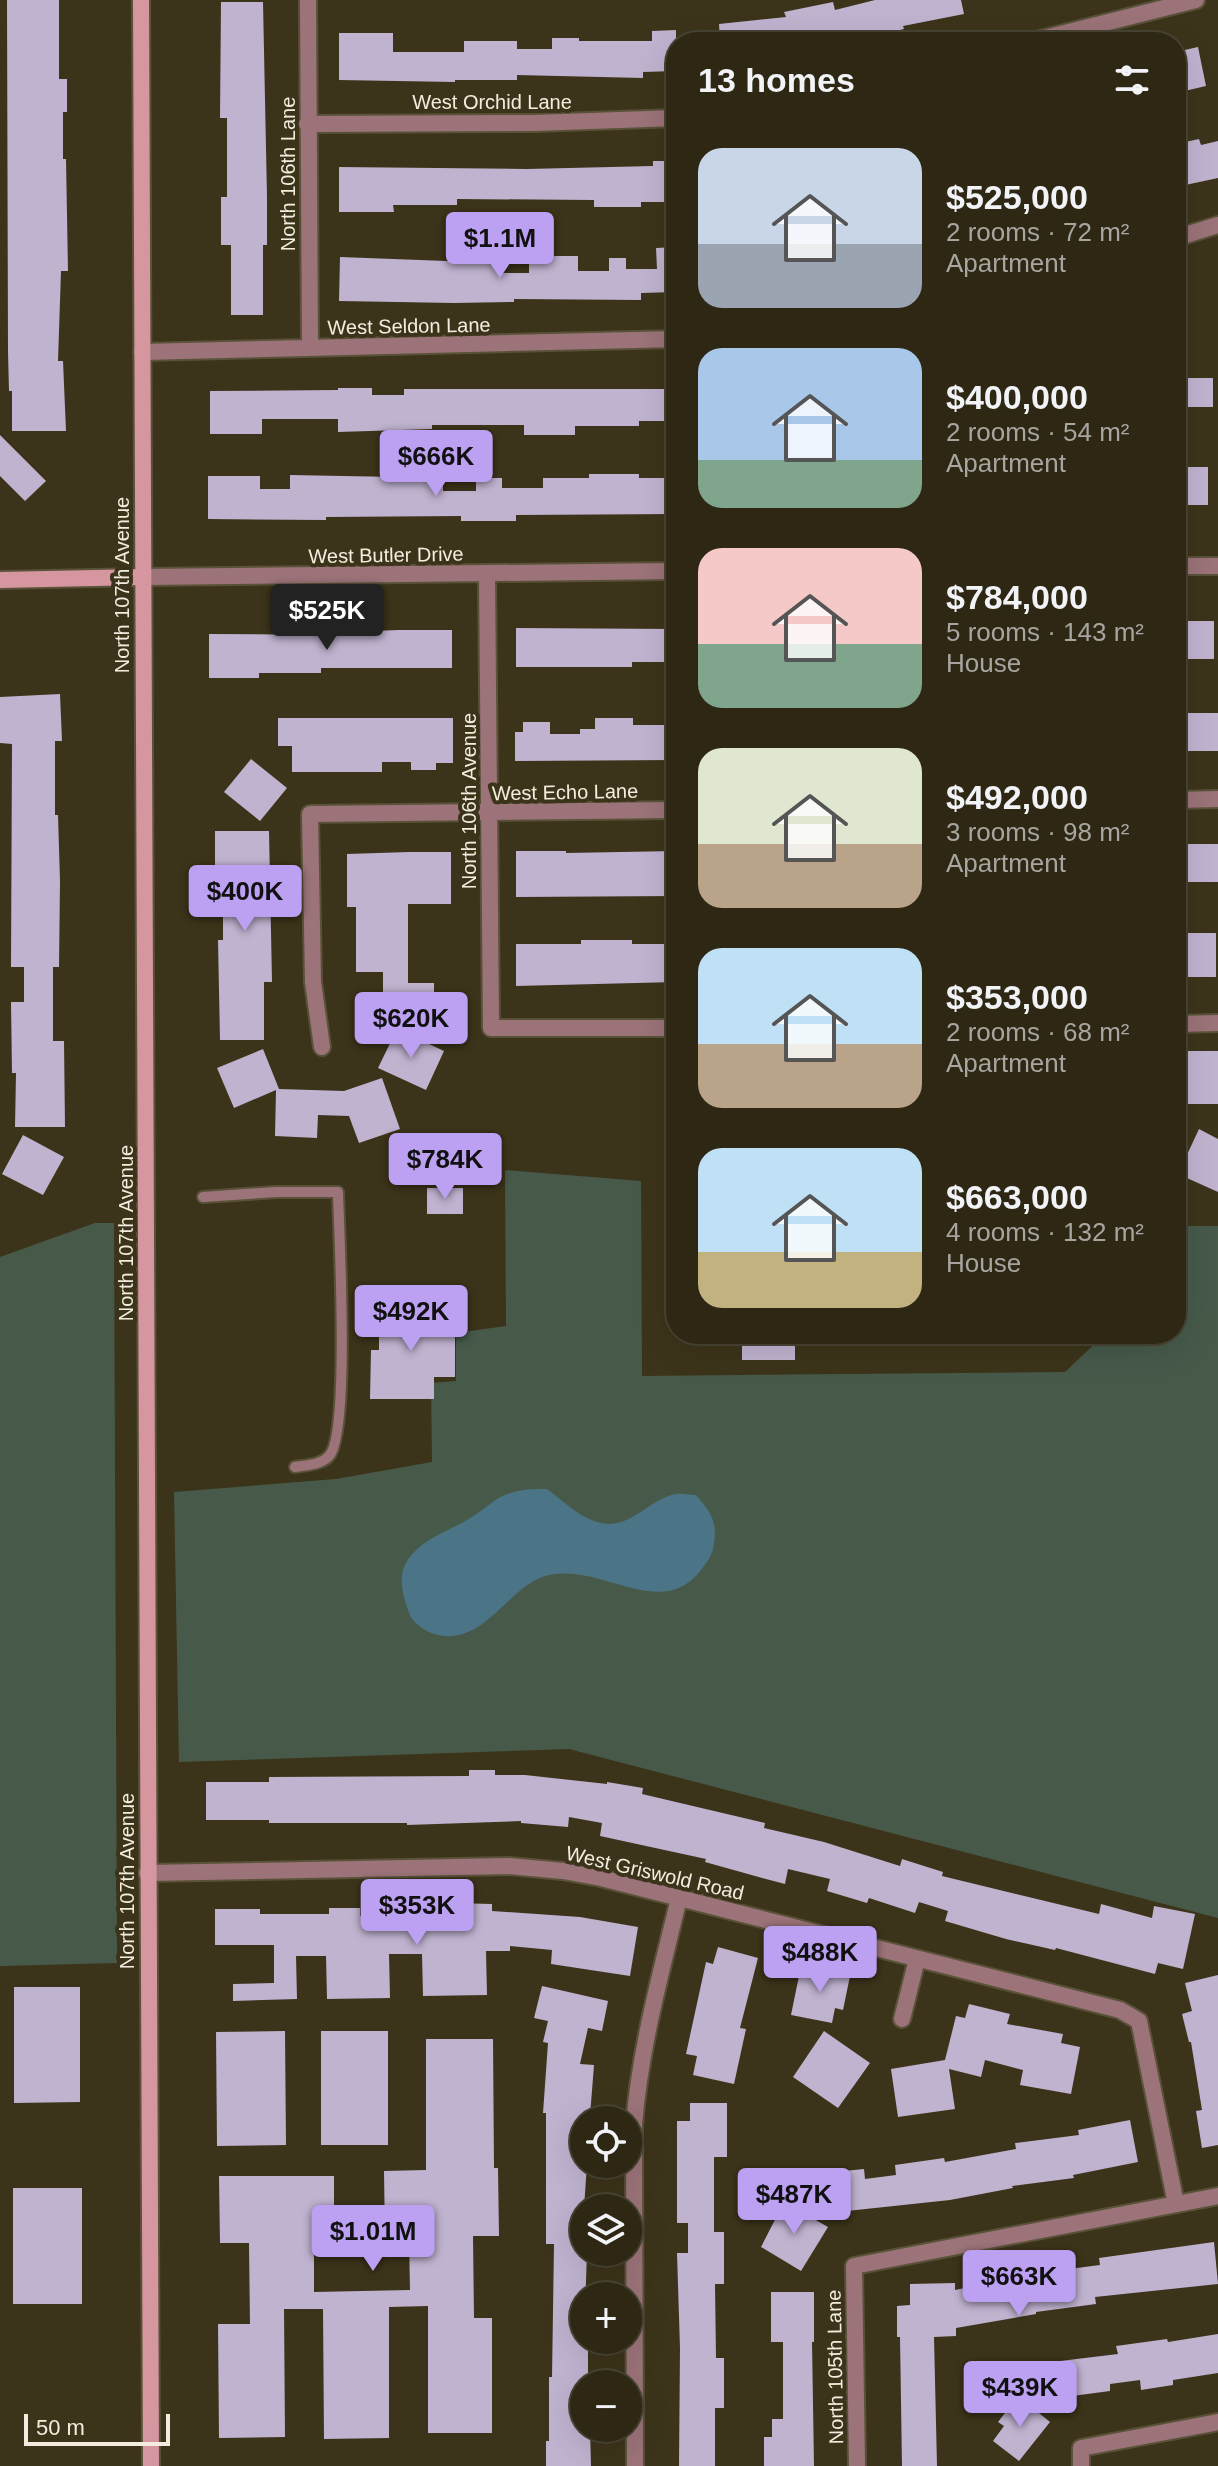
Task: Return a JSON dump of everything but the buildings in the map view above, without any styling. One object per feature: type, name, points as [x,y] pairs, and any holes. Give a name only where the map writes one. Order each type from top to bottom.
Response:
[{"type":"street","name":"North 107th Avenue","points":[[141,0],[151,2466]]},
{"type":"street","name":"North 106th Lane","points":[[308,0],[310,348]]},
{"type":"street","points":[[1069,32],[1196,0]]},
{"type":"street","name":"West Orchid Lane","points":[[307,124],[534,123],[666,118]]},
{"type":"street","points":[[1186,235],[1218,225]]},
{"type":"street","name":"West Seldon Lane","points":[[142,352],[666,339]]},
{"type":"street","points":[[1186,566],[1218,566]]},
{"type":"street","name":"West Butler Drive","points":[[0,580],[666,571]]},
{"type":"street","name":"North 106th Avenue","points":[[487,573],[491,1028],[666,1028]]},
{"type":"street","points":[[1186,800],[1218,799]]},
{"type":"street","name":"West Echo Lane","points":[[322,1047],[313,982],[310,814],[666,810]]},
{"type":"street","points":[[1186,1024],[1218,1023]]},
{"type":"street","name":"West Griswold Road","points":[[147,1873],[509,1866],[563,1871],[1120,2010],[1139,2021],[1176,2204]]},
{"type":"street","points":[[635,2466],[634,2125],[637,2084],[679,1898]]},
{"type":"street","points":[[902,2019],[917,1959]]},
{"type":"street","points":[[1176,2204],[1218,2196]]},
{"type":"street","name":"North 105th Lane","points":[[857,2466],[854,2266],[1176,2204]]},
{"type":"street","points":[[1081,2466],[1081,2448],[1218,2422]]},
{"type":"lane","points":[[203,1197],[338,1192],[342,1402],[337,1443],[329,1456],[318,1463],[295,1467]]},
{"type":"green space","points":[[505,1170],[641,1181],[642,1376],[1065,1372],[1094,1344],[1186,1344],[1186,1226],[1218,1226],[1218,1918],[569,1749],[179,1762],[174,1492],[336,1479],[432,1462],[431,1383],[456,1381],[456,1333],[506,1326]]},
{"type":"green space","points":[[95,1223],[114,1223],[117,1963],[0,1966],[0,1257]]},
{"type":"water","points":[[547,1489],[581,1515],[606,1524],[628,1519],[666,1497],[696,1495],[710,1514],[714,1526],[711,1555],[685,1585],[667,1591],[647,1591],[584,1575],[563,1573],[530,1583],[485,1622],[460,1635],[439,1635],[418,1625],[410,1615],[402,1586],[402,1574],[412,1554],[501,1497],[520,1490]]}]
